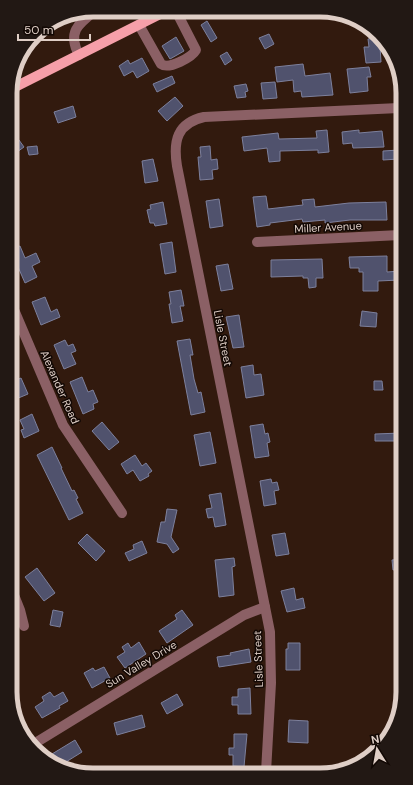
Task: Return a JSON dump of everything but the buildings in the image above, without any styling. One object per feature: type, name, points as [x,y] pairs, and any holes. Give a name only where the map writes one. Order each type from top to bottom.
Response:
[{"type":"main road","points":[[18,86],[154,17]]},
{"type":"street","points":[[79,55],[73,42],[74,34],[86,17]]},
{"type":"street","points":[[139,25],[161,64],[165,67],[193,54],[196,50],[180,17]]},
{"type":"street","name":"Lisle Street","points":[[266,768],[271,683],[270,640],[265,607],[177,166],[176,142],[185,126],[192,120],[204,118],[396,108]]},
{"type":"street","name":"Miller Avenue","points":[[257,242],[396,235]]},
{"type":"street","name":"Alexander Road","points":[[17,317],[63,425],[122,513]]},
{"type":"street","points":[[17,602],[24,626]]},
{"type":"street","name":"Sun Valley Drive","points":[[36,742],[244,615],[265,607]]}]
